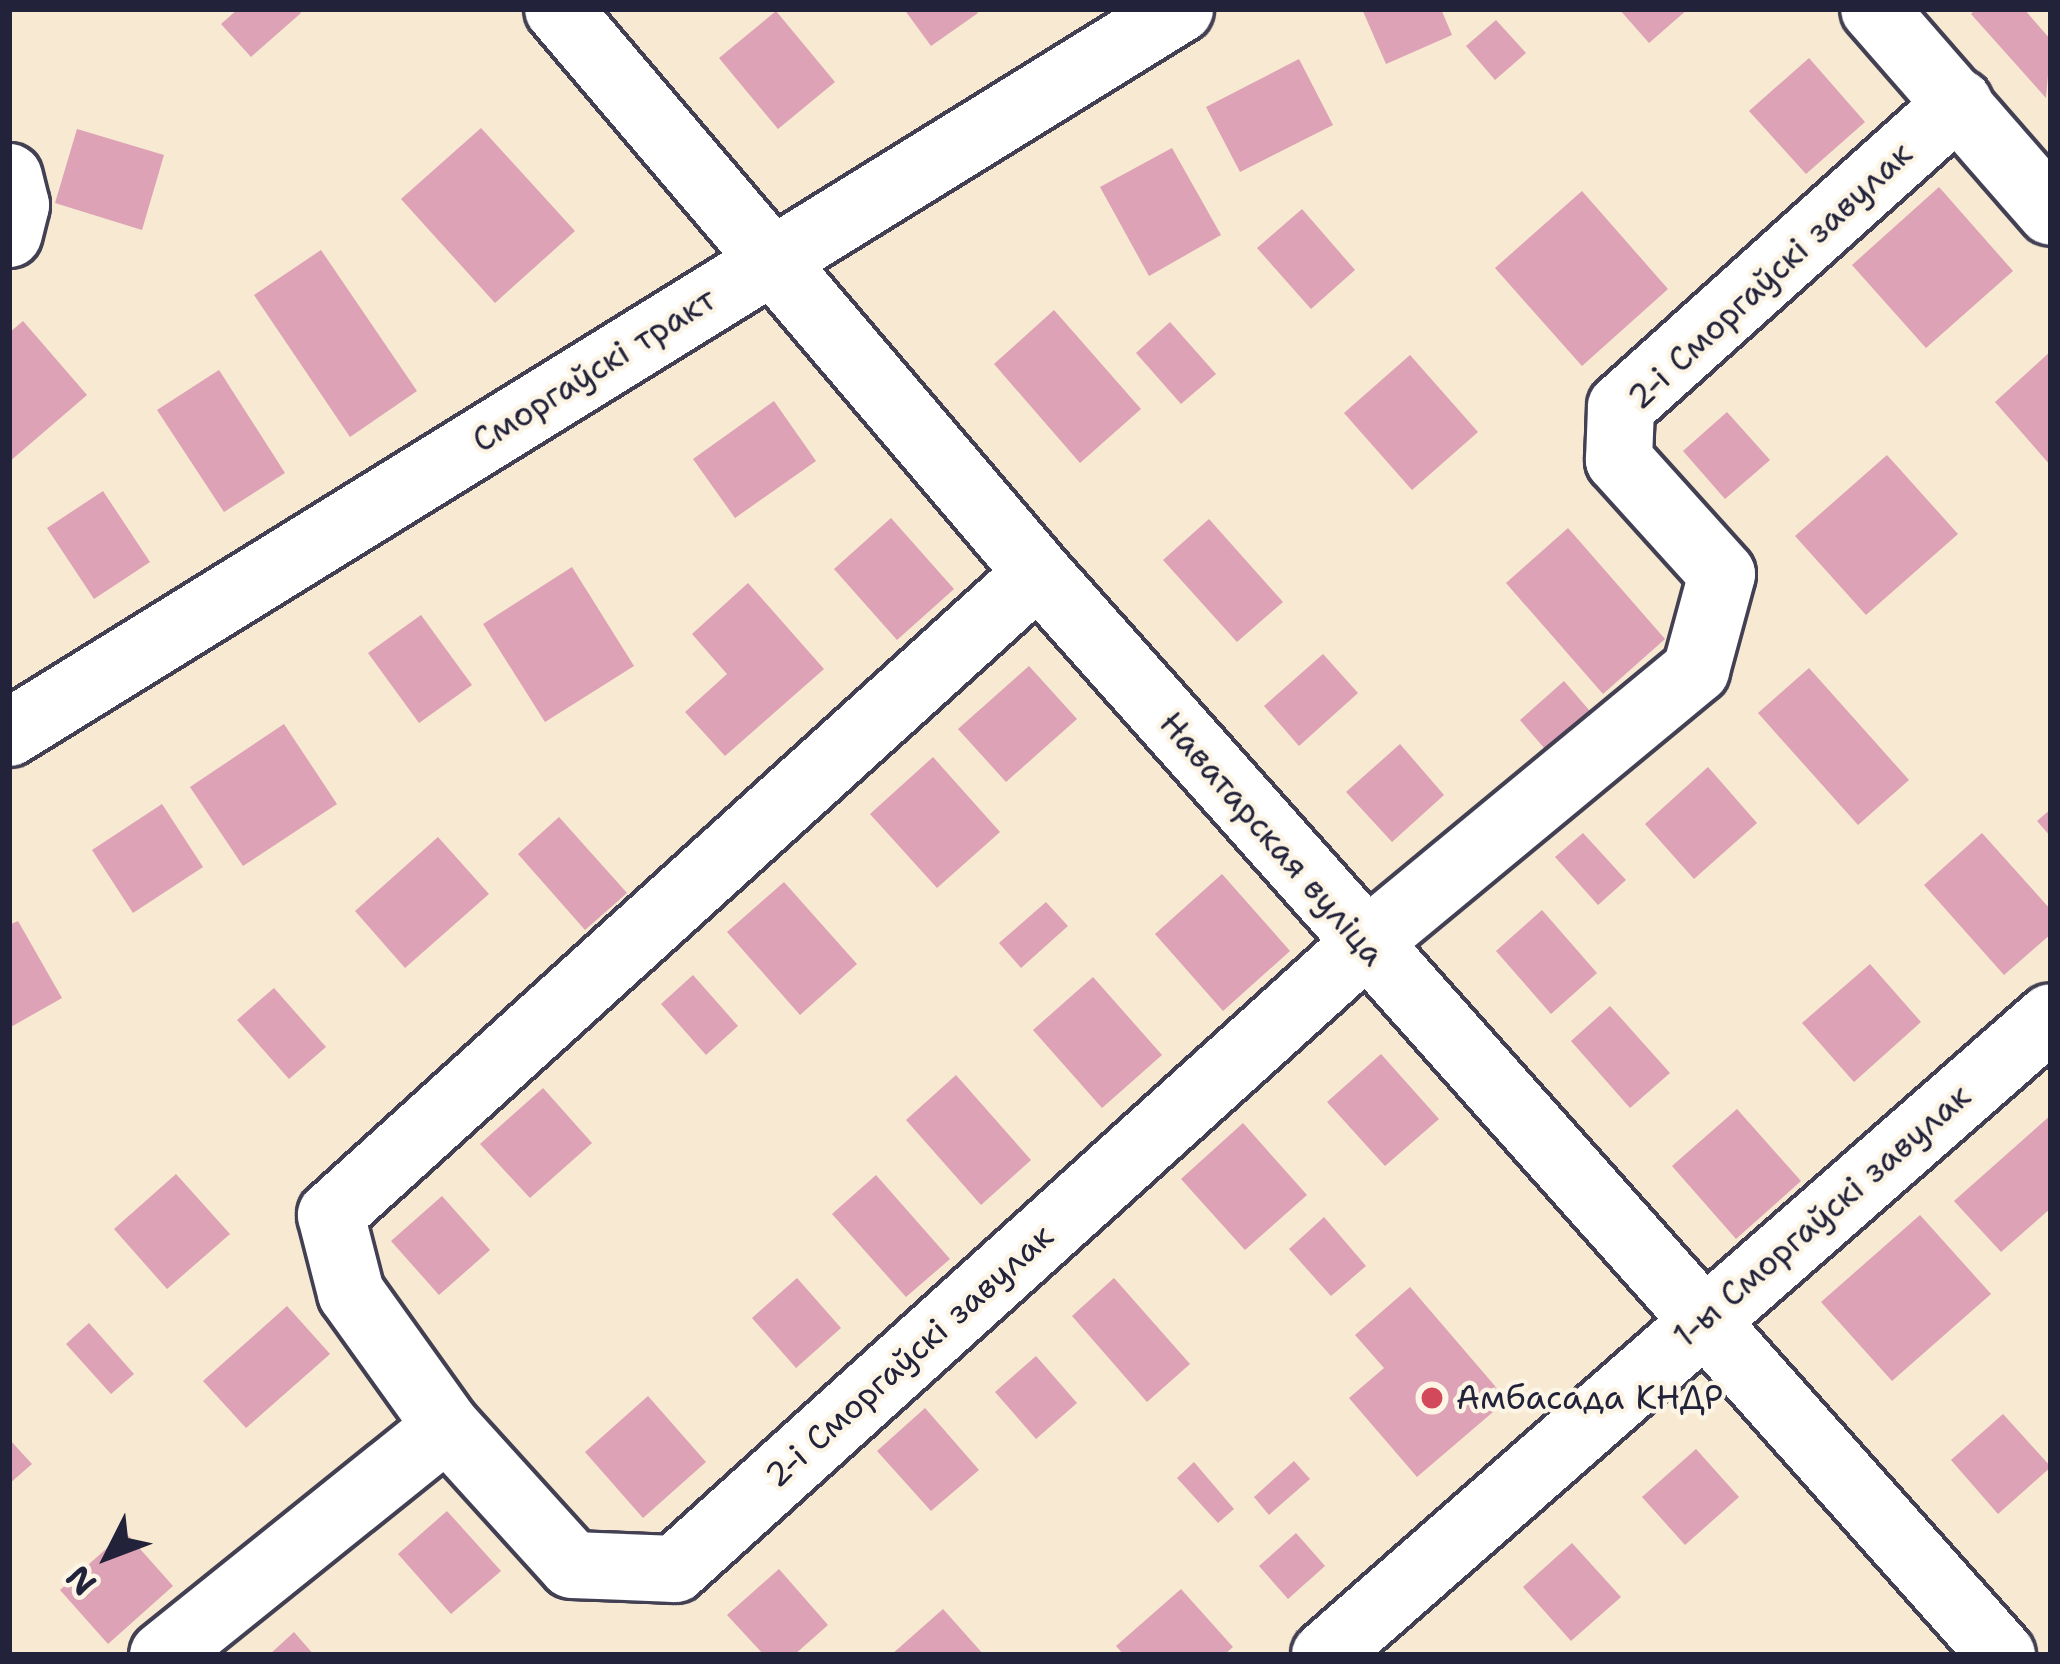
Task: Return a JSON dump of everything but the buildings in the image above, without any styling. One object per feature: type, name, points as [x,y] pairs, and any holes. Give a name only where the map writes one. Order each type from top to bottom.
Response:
[{"type":"street","name":"Наватарская вуліца","points":[[558,9],[776,257],[1038,573],[2002,1655]]},
{"type":"street","name":"Сморгаўскі тракт","points":[[9,733],[1180,9]]},
{"type":"street","points":[[1874,9],[2051,212]]},
{"type":"street","name":"2-і Сморгаўскі завулак","points":[[1038,573],[332,1215],[351,1293],[448,1427],[572,1565],[675,1569],[1365,944],[1696,670],[1722,574],[1619,460],[1621,406],[1959,103]]},
{"type":"street","points":[[9,177],[16,206],[9,234]]},
{"type":"street","name":"1-ы Сморгаўскі завулак","points":[[1325,1655],[1700,1320],[2051,1017]]},
{"type":"street","points":[[163,1655],[448,1427]]},
{"type":"place","name":"Амбасада КНДР","points":[[1432,1398]]}]
